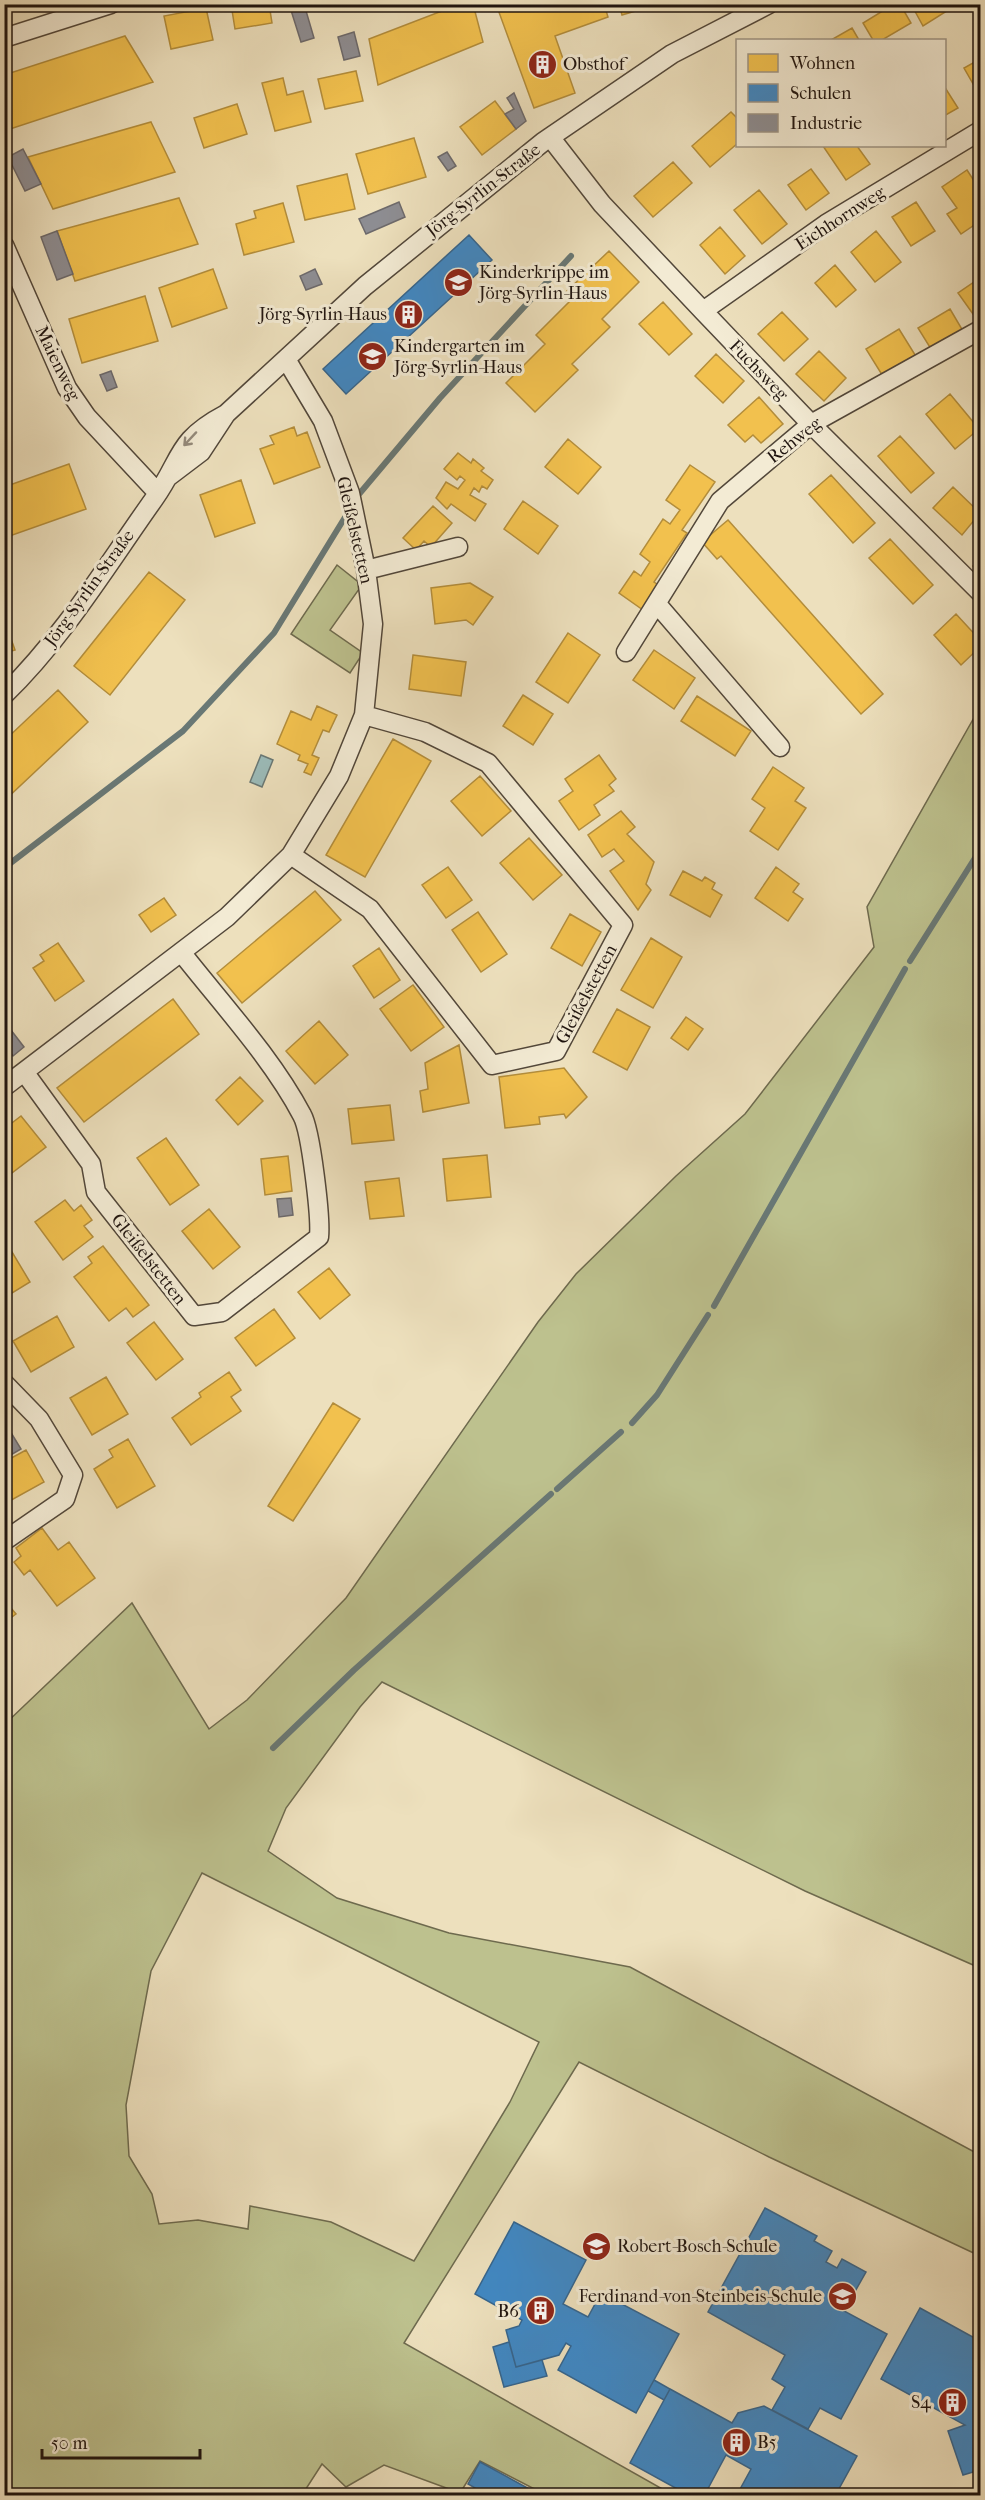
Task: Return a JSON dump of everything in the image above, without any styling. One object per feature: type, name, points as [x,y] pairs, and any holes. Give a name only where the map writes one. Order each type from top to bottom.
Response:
[{"type":"street","points":[[4,38],[111,4]]},
{"type":"street","name":"Jörg-Syrlin-Straße","points":[[4,695],[59,633],[163,485],[201,452],[226,414],[387,267],[550,137],[672,54],[764,6]]},
{"type":"street","name":"Eichhornweg","points":[[703,311],[826,224],[981,131]]},
{"type":"street","name":"Fuchsweg","points":[[550,137],[602,204],[703,311],[811,424],[981,592]]},
{"type":"street","name":"Maienweg","points":[[4,245],[68,388],[87,417],[163,485]]},
{"type":"street","name":"Rehweg","points":[[626,652],[720,501],[811,424],[981,330]]},
{"type":"street","name":"Gleißelstetten","points":[[4,1087],[227,917],[291,855],[339,776],[364,715],[373,624],[366,570],[350,493],[323,421],[286,359]]},
{"type":"street","points":[[366,570],[458,547]]},
{"type":"street","points":[[657,604],[780,747]]},
{"type":"street","name":"Gleißelstetten","points":[[291,855],[370,909],[492,1065],[555,1051],[624,925],[488,763],[424,732],[364,715]]},
{"type":"street","name":"Gleißelstetten","points":[[25,1073],[91,1164],[96,1192],[194,1316],[222,1312],[319,1237],[321,1219],[304,1117],[270,1066],[181,952]]},
{"type":"street","points":[[4,1383],[39,1419],[73,1475],[65,1498],[4,1542]]},
{"type":"green space","points":[[337,565],[362,585],[330,630],[363,653],[350,673],[291,634]]},
{"type":"green space","points":[[980,707],[980,1968],[805,1891],[382,1682],[360,1707],[286,1808],[268,1851],[337,1898],[449,1933],[630,1967],[980,2155],[980,2256],[769,2157],[579,2062],[404,2343],[673,2495],[546,2495],[480,2461],[460,2493],[384,2465],[346,2487],[322,2464],[302,2495],[5,2495],[5,1724],[132,1603],[209,1729],[247,1700],[346,1598],[538,1322],[576,1274],[676,1176],[745,1114],[874,947],[867,907]],"holes":[[[202,1873],[539,2042],[510,2102],[414,2261],[331,2222],[250,2206],[248,2229],[198,2220],[159,2224],[152,2194],[129,2156],[126,2105],[151,1971]]]},
{"type":"water","points":[[261,755],[273,760],[262,787],[250,782]]},
{"type":"building: Wohnen","points":[[231,4],[269,4],[272,23],[235,29]]},
{"type":"building: Wohnen","points":[[460,4],[473,4],[483,42],[378,85],[369,39]]},
{"type":"building: Wohnen","name":"Obsthof","points":[[496,4],[604,4],[608,17],[555,36],[575,93],[534,108]]},
{"type":"building: Wohnen","points":[[619,4],[659,4],[622,15]]},
{"type":"building: Wohnen","points":[[894,4],[900,4],[911,23],[884,39],[872,39],[863,23]]},
{"type":"building: Wohnen","points":[[911,4],[958,4],[923,26]]},
{"type":"building: Wohnen","points":[[206,8],[213,40],[171,49],[164,16]]},
{"type":"building: Wohnen","points":[[852,28],[858,39],[833,39]]},
{"type":"building: Wohnen","points":[[125,36],[153,82],[4,131],[4,75]]},
{"type":"building: Wohnen","points":[[980,59],[980,96],[964,68]]},
{"type":"building: Wohnen","points":[[356,71],[363,101],[325,109],[318,79]]},
{"type":"building: Wohnen","points":[[283,78],[287,95],[303,91],[311,122],[275,131],[262,83]]},
{"type":"building: Wohnen","points":[[946,89],[958,108],[946,115]]},
{"type":"building: Wohnen","points":[[495,101],[516,129],[482,155],[460,127]]},
{"type":"building: Wohnen","points":[[237,104],[247,134],[204,148],[194,118]]},
{"type":"building: Wohnen","points":[[731,112],[736,117],[736,145],[710,167],[692,146]]},
{"type":"building: Wohnen","points":[[151,122],[175,172],[53,209],[28,157]]},
{"type":"building: Wohnen","points":[[414,138],[426,177],[368,194],[356,154]]},
{"type":"building: Wohnen","points":[[824,147],[858,147],[870,164],[846,180]]},
{"type":"building: Wohnen","points":[[673,162],[692,183],[653,217],[634,196]]},
{"type":"building: Wohnen","points":[[811,169],[829,193],[806,210],[788,185]]},
{"type":"building: Wohnen","points":[[967,170],[980,190],[980,221],[961,234],[947,214],[957,208],[942,187]]},
{"type":"building: Wohnen","points":[[347,174],[355,209],[305,220],[297,186]]},
{"type":"building: Wohnen","points":[[759,190],[787,224],[762,244],[734,210]]},
{"type":"building: Wohnen","points":[[179,198],[198,244],[75,281],[57,231]]},
{"type":"building: Wohnen","points":[[916,202],[935,231],[911,246],[892,217]]},
{"type":"building: Wohnen","points":[[283,203],[294,242],[244,255],[236,224],[256,218],[254,211]]},
{"type":"building: Wohnen","points":[[720,227],[745,256],[725,274],[700,245]]},
{"type":"building: Wohnen","points":[[876,231],[901,262],[875,282],[851,252]]},
{"type":"building: Wohnen","points":[[609,251],[639,282],[602,319],[610,327],[572,364],[578,370],[535,412],[506,383],[545,344],[536,335],[573,298],[566,292]]},
{"type":"building: Wohnen","points":[[835,265],[856,290],[836,307],[815,283]]},
{"type":"building: Wohnen","points":[[213,269],[227,308],[172,327],[159,288]]},
{"type":"building: Wohnen","points":[[980,278],[980,319],[978,321],[958,293]]},
{"type":"building: Wohnen","points":[[145,296],[158,341],[82,363],[69,319]]},
{"type":"building: Wohnen","points":[[663,302],[692,334],[669,355],[639,324]]},
{"type":"building: Wohnen","points":[[950,309],[963,331],[931,349],[918,328]]},
{"type":"building: Wohnen","points":[[782,312],[808,339],[784,361],[758,334]]},
{"type":"building: Wohnen","points":[[899,329],[917,358],[884,378],[866,349]]},
{"type":"building: Wohnen","points":[[819,351],[846,378],[824,401],[796,374]]},
{"type":"building: Wohnen","points":[[716,354],[744,381],[723,403],[695,376]]},
{"type":"building: Wohnen","points":[[950,394],[979,429],[955,449],[926,414]]},
{"type":"building: Wohnen","points":[[759,397],[783,424],[761,443],[753,435],[745,442],[728,425]]},
{"type":"building: Wohnen","points":[[294,427],[297,436],[307,432],[320,467],[274,484],[260,449],[274,444],[270,436]]},
{"type":"building: Wohnen","points":[[900,436],[934,473],[911,493],[878,456]]},
{"type":"building: Wohnen","points":[[568,439],[601,467],[578,494],[545,467]]},
{"type":"building: Wohnen","points":[[458,453],[471,463],[473,459],[484,468],[481,471],[493,480],[487,489],[482,486],[479,492],[474,488],[470,495],[486,504],[475,521],[451,504],[447,509],[436,498],[446,482],[458,489],[465,480],[460,476],[457,480],[444,469]]},
{"type":"building: Wohnen","points":[[69,464],[86,509],[4,538],[4,487]]},
{"type":"building: Wohnen","points":[[690,465],[715,482],[682,530],[687,533],[654,582],[660,586],[643,610],[619,593],[634,571],[641,576],[650,562],[640,554],[663,519],[670,524],[680,510],[666,500]]},
{"type":"building: Wohnen","points":[[831,475],[875,523],[853,543],[809,494]]},
{"type":"building: Wohnen","points":[[241,480],[255,523],[215,537],[200,495]]},
{"type":"building: Wohnen","points":[[953,487],[980,513],[962,535],[933,508]]},
{"type":"building: Wohnen","points":[[523,501],[558,526],[538,554],[504,529]]},
{"type":"building: Wohnen","points":[[433,506],[452,523],[431,547],[424,541],[416,550],[403,538]]},
{"type":"building: Wohnen","points":[[728,520],[883,694],[861,714],[721,556],[717,559],[702,542]]},
{"type":"building: Wohnen","points":[[890,539],[933,585],[913,604],[869,558]]},
{"type":"building: Wohnen","points":[[980,559],[980,574],[973,566]]},
{"type":"building: Wohnen","points":[[149,572],[185,600],[110,695],[74,666]]},
{"type":"building: Wohnen","points":[[470,583],[493,597],[473,625],[466,620],[435,624],[431,588]]},
{"type":"building: Wohnen","points":[[956,614],[980,640],[980,647],[961,665],[934,635]]},
{"type":"building: Wohnen","points":[[4,619],[15,650],[4,653]]},
{"type":"building: Wohnen","points":[[568,633],[600,655],[568,703],[536,682]]},
{"type":"building: Wohnen","points":[[654,650],[695,678],[674,709],[633,680]]},
{"type":"building: Wohnen","points":[[413,655],[466,662],[461,696],[409,689]]},
{"type":"building: Wohnen","points":[[58,690],[88,722],[4,801],[4,741]]},
{"type":"building: Wohnen","points":[[523,695],[553,714],[533,745],[503,726]]},
{"type":"building: Wohnen","points":[[697,696],[751,731],[735,756],[681,721]]},
{"type":"building: Wohnen","points":[[317,706],[337,715],[329,732],[323,730],[312,755],[319,758],[311,775],[304,772],[308,764],[298,760],[300,755],[277,744],[291,711],[311,720]]},
{"type":"building: Wohnen","points":[[393,739],[431,761],[365,877],[326,855]]},
{"type":"building: Wohnen","points":[[599,755],[616,779],[609,785],[614,791],[594,805],[600,815],[579,830],[559,801],[573,791],[565,779]]},
{"type":"building: Wohnen","points":[[773,767],[804,788],[795,801],[806,808],[778,850],[750,831],[765,808],[752,799]]},
{"type":"building: Wohnen","points":[[480,776],[511,811],[482,836],[451,801]]},
{"type":"building: Wohnen","points":[[621,811],[635,827],[627,834],[654,862],[646,884],[651,890],[638,910],[610,871],[624,861],[614,849],[602,857],[588,835]]},
{"type":"building: Wohnen","points":[[529,838],[562,875],[533,900],[500,863]]},
{"type":"building: Wohnen","points":[[448,867],[472,900],[446,918],[422,885]]},
{"type":"building: Wohnen","points":[[776,867],[799,884],[793,892],[803,899],[788,921],[755,898]]},
{"type":"building: Wohnen","points":[[683,871],[702,881],[705,877],[715,883],[712,889],[722,895],[710,917],[670,895]]},
{"type":"building: Wohnen","points":[[315,891],[341,920],[242,1003],[217,973]]},
{"type":"building: Wohnen","points":[[164,898],[176,915],[151,932],[139,915]]},
{"type":"building: Wohnen","points":[[478,912],[507,954],[481,972],[452,930]]},
{"type":"building: Wohnen","points":[[570,914],[601,932],[582,966],[551,948]]},
{"type":"building: Wohnen","points":[[651,938],[682,957],[653,1008],[621,990]]},
{"type":"building: Wohnen","points":[[58,943],[84,981],[55,1001],[33,968],[44,961],[40,955]]},
{"type":"building: Wohnen","points":[[379,948],[400,980],[374,998],[353,966]]},
{"type":"building: Wohnen","points":[[413,985],[444,1027],[411,1051],[380,1009]]},
{"type":"building: Wohnen","points":[[173,999],[199,1034],[84,1122],[57,1088]]},
{"type":"building: Wohnen","points":[[617,1009],[650,1027],[627,1070],[593,1052]]},
{"type":"building: Wohnen","points":[[686,1017],[703,1029],[688,1050],[671,1038]]},
{"type":"building: Wohnen","points":[[319,1021],[348,1055],[315,1084],[286,1051]]},
{"type":"building: Wohnen","points":[[459,1045],[469,1103],[423,1112],[420,1091],[428,1089],[425,1063]]},
{"type":"building: Wohnen","points":[[564,1068],[587,1097],[566,1118],[564,1114],[539,1117],[540,1124],[505,1128],[499,1077]]},
{"type":"building: Wohnen","points":[[240,1077],[263,1101],[238,1125],[216,1100]]},
{"type":"building: Wohnen","points":[[390,1105],[394,1140],[352,1144],[348,1109]]},
{"type":"building: Wohnen","points":[[21,1116],[46,1147],[4,1179],[4,1129]]},
{"type":"building: Wohnen","points":[[166,1138],[199,1185],[170,1205],[137,1158]]},
{"type":"building: Wohnen","points":[[487,1155],[491,1197],[447,1201],[443,1159]]},
{"type":"building: Wohnen","points":[[288,1156],[292,1191],[265,1195],[261,1159]]},
{"type":"building: Wohnen","points":[[399,1178],[404,1216],[370,1219],[365,1182]]},
{"type":"building: Wohnen","points":[[65,1200],[74,1211],[81,1205],[92,1220],[84,1226],[93,1237],[63,1260],[35,1222]]},
{"type":"building: Wohnen","points":[[209,1209],[240,1247],[213,1269],[182,1231]]},
{"type":"building: Wohnen","points":[[103,1246],[149,1305],[133,1317],[126,1308],[109,1321],[74,1277],[92,1263],[88,1257]]},
{"type":"building: Wohnen","points":[[9,1247],[30,1282],[4,1298],[4,1249]]},
{"type":"building: Wohnen","points":[[329,1268],[350,1295],[320,1319],[298,1292]]},
{"type":"building: Wohnen","points":[[274,1309],[295,1338],[256,1366],[235,1338]]},
{"type":"building: Wohnen","points":[[57,1316],[74,1347],[31,1372],[13,1341]]},
{"type":"building: Wohnen","points":[[154,1322],[183,1359],[156,1380],[127,1343]]},
{"type":"building: Wohnen","points":[[229,1372],[241,1390],[231,1397],[241,1411],[191,1445],[172,1418],[201,1397],[199,1393]]},
{"type":"building: Wohnen","points":[[106,1377],[128,1414],[92,1435],[70,1398]]},
{"type":"building: Wohnen","points":[[333,1403],[360,1419],[293,1521],[268,1506]]},
{"type":"building: Wohnen","points":[[128,1439],[155,1486],[117,1508],[94,1469],[113,1457],[109,1450]]},
{"type":"building: Wohnen","points":[[26,1450],[44,1482],[6,1503],[4,1462]]},
{"type":"building: Wohnen","points":[[42,1528],[58,1550],[69,1542],[95,1578],[57,1606],[30,1570],[24,1575],[14,1562],[21,1556],[16,1548]]},
{"type":"building: Wohnen","points":[[4,1600],[16,1614],[4,1623]]},
{"type":"building: Schulen","name":"Jörg-Syrlin-Haus","points":[[469,235],[492,260],[346,394],[323,369]]},
{"type":"building: Schulen","points":[[765,2208],[817,2236],[814,2241],[832,2251],[826,2262],[837,2268],[842,2259],[866,2272],[844,2311],[887,2334],[841,2419],[820,2408],[808,2429],[772,2410],[785,2387],[772,2379],[785,2355],[708,2312]]},
{"type":"building: Schulen","name":"B6","points":[[514,2222],[586,2260],[563,2304],[588,2317],[601,2293],[679,2334],[636,2413],[558,2370],[571,2346],[566,2343],[559,2355],[516,2367],[506,2330],[519,2326],[522,2320],[475,2294]]},
{"type":"building: Schulen","name":"S4","points":[[920,2308],[980,2341],[980,2470],[963,2475],[948,2431],[965,2425],[881,2379]]},
{"type":"building: Schulen","points":[[509,2342],[516,2367],[542,2360],[547,2376],[504,2387],[493,2347]]},
{"type":"building: Schulen","points":[[654,2380],[670,2389],[664,2400],[648,2391]]},
{"type":"building: Schulen","name":"B5","points":[[670,2389],[732,2423],[738,2413],[764,2406],[857,2456],[835,2496],[746,2496],[739,2491],[751,2469],[726,2455],[704,2496],[690,2496],[630,2463]]},
{"type":"building: Schulen","points":[[480,2462],[542,2496],[489,2496],[468,2484]]},
{"type":"building: Industrie","points":[[289,4],[304,4],[314,38],[301,42]]},
{"type":"building: Industrie","points":[[354,32],[360,56],[344,60],[338,37]]},
{"type":"building: Industrie","points":[[514,93],[526,121],[516,129],[505,114],[514,109],[507,98]]},
{"type":"building: Industrie","points":[[23,149],[41,184],[25,191],[8,157]]},
{"type":"building: Industrie","points":[[447,152],[456,166],[448,171],[438,157]]},
{"type":"building: Industrie","points":[[399,202],[405,217],[366,234],[359,219]]},
{"type":"building: Industrie","points":[[57,231],[73,274],[57,280],[41,237]]},
{"type":"building: Industrie","points":[[315,269],[322,284],[306,290],[300,276]]},
{"type":"building: Industrie","points":[[111,371],[117,387],[107,391],[100,375]]},
{"type":"building: Industrie","points":[[4,1021],[24,1047],[13,1056],[4,1044]]},
{"type":"building: Industrie","points":[[291,1198],[293,1215],[279,1217],[277,1199]]},
{"type":"building: Industrie","points":[[10,1431],[21,1449],[4,1459],[4,1435]]},
{"type":"waterway","points":[[360,493],[440,398],[571,256]]},
{"type":"waterway","points":[[4,868],[183,731],[274,633],[347,514]]},
{"type":"waterway","points":[[910,961],[980,850]]},
{"type":"waterway","points":[[714,1306],[905,969]]},
{"type":"waterway","points":[[632,1423],[657,1395],[708,1315]]},
{"type":"waterway","points":[[557,1489],[621,1432]]},
{"type":"waterway","points":[[273,1748],[354,1670],[551,1494]]},
{"type":"place","name":"Obsthof","points":[[542,64]]},
{"type":"place","name":"Kinderkrippe im Jörg-Syrlin-Haus","points":[[458,282]]},
{"type":"place","name":"Jörg-Syrlin-Haus","points":[[408,314]]},
{"type":"place","name":"Kindergarten im Jörg-Syrlin-Haus","points":[[373,356]]},
{"type":"place","name":"Robert-Bosch-Schule","points":[[596,2246]]},
{"type":"place","name":"Ferdinand-von-Steinbeis-Schule","points":[[843,2296]]},
{"type":"place","name":"B6","points":[[540,2311]]},
{"type":"place","name":"S4","points":[[952,2402]]},
{"type":"place","name":"B5","points":[[736,2442]]}]
